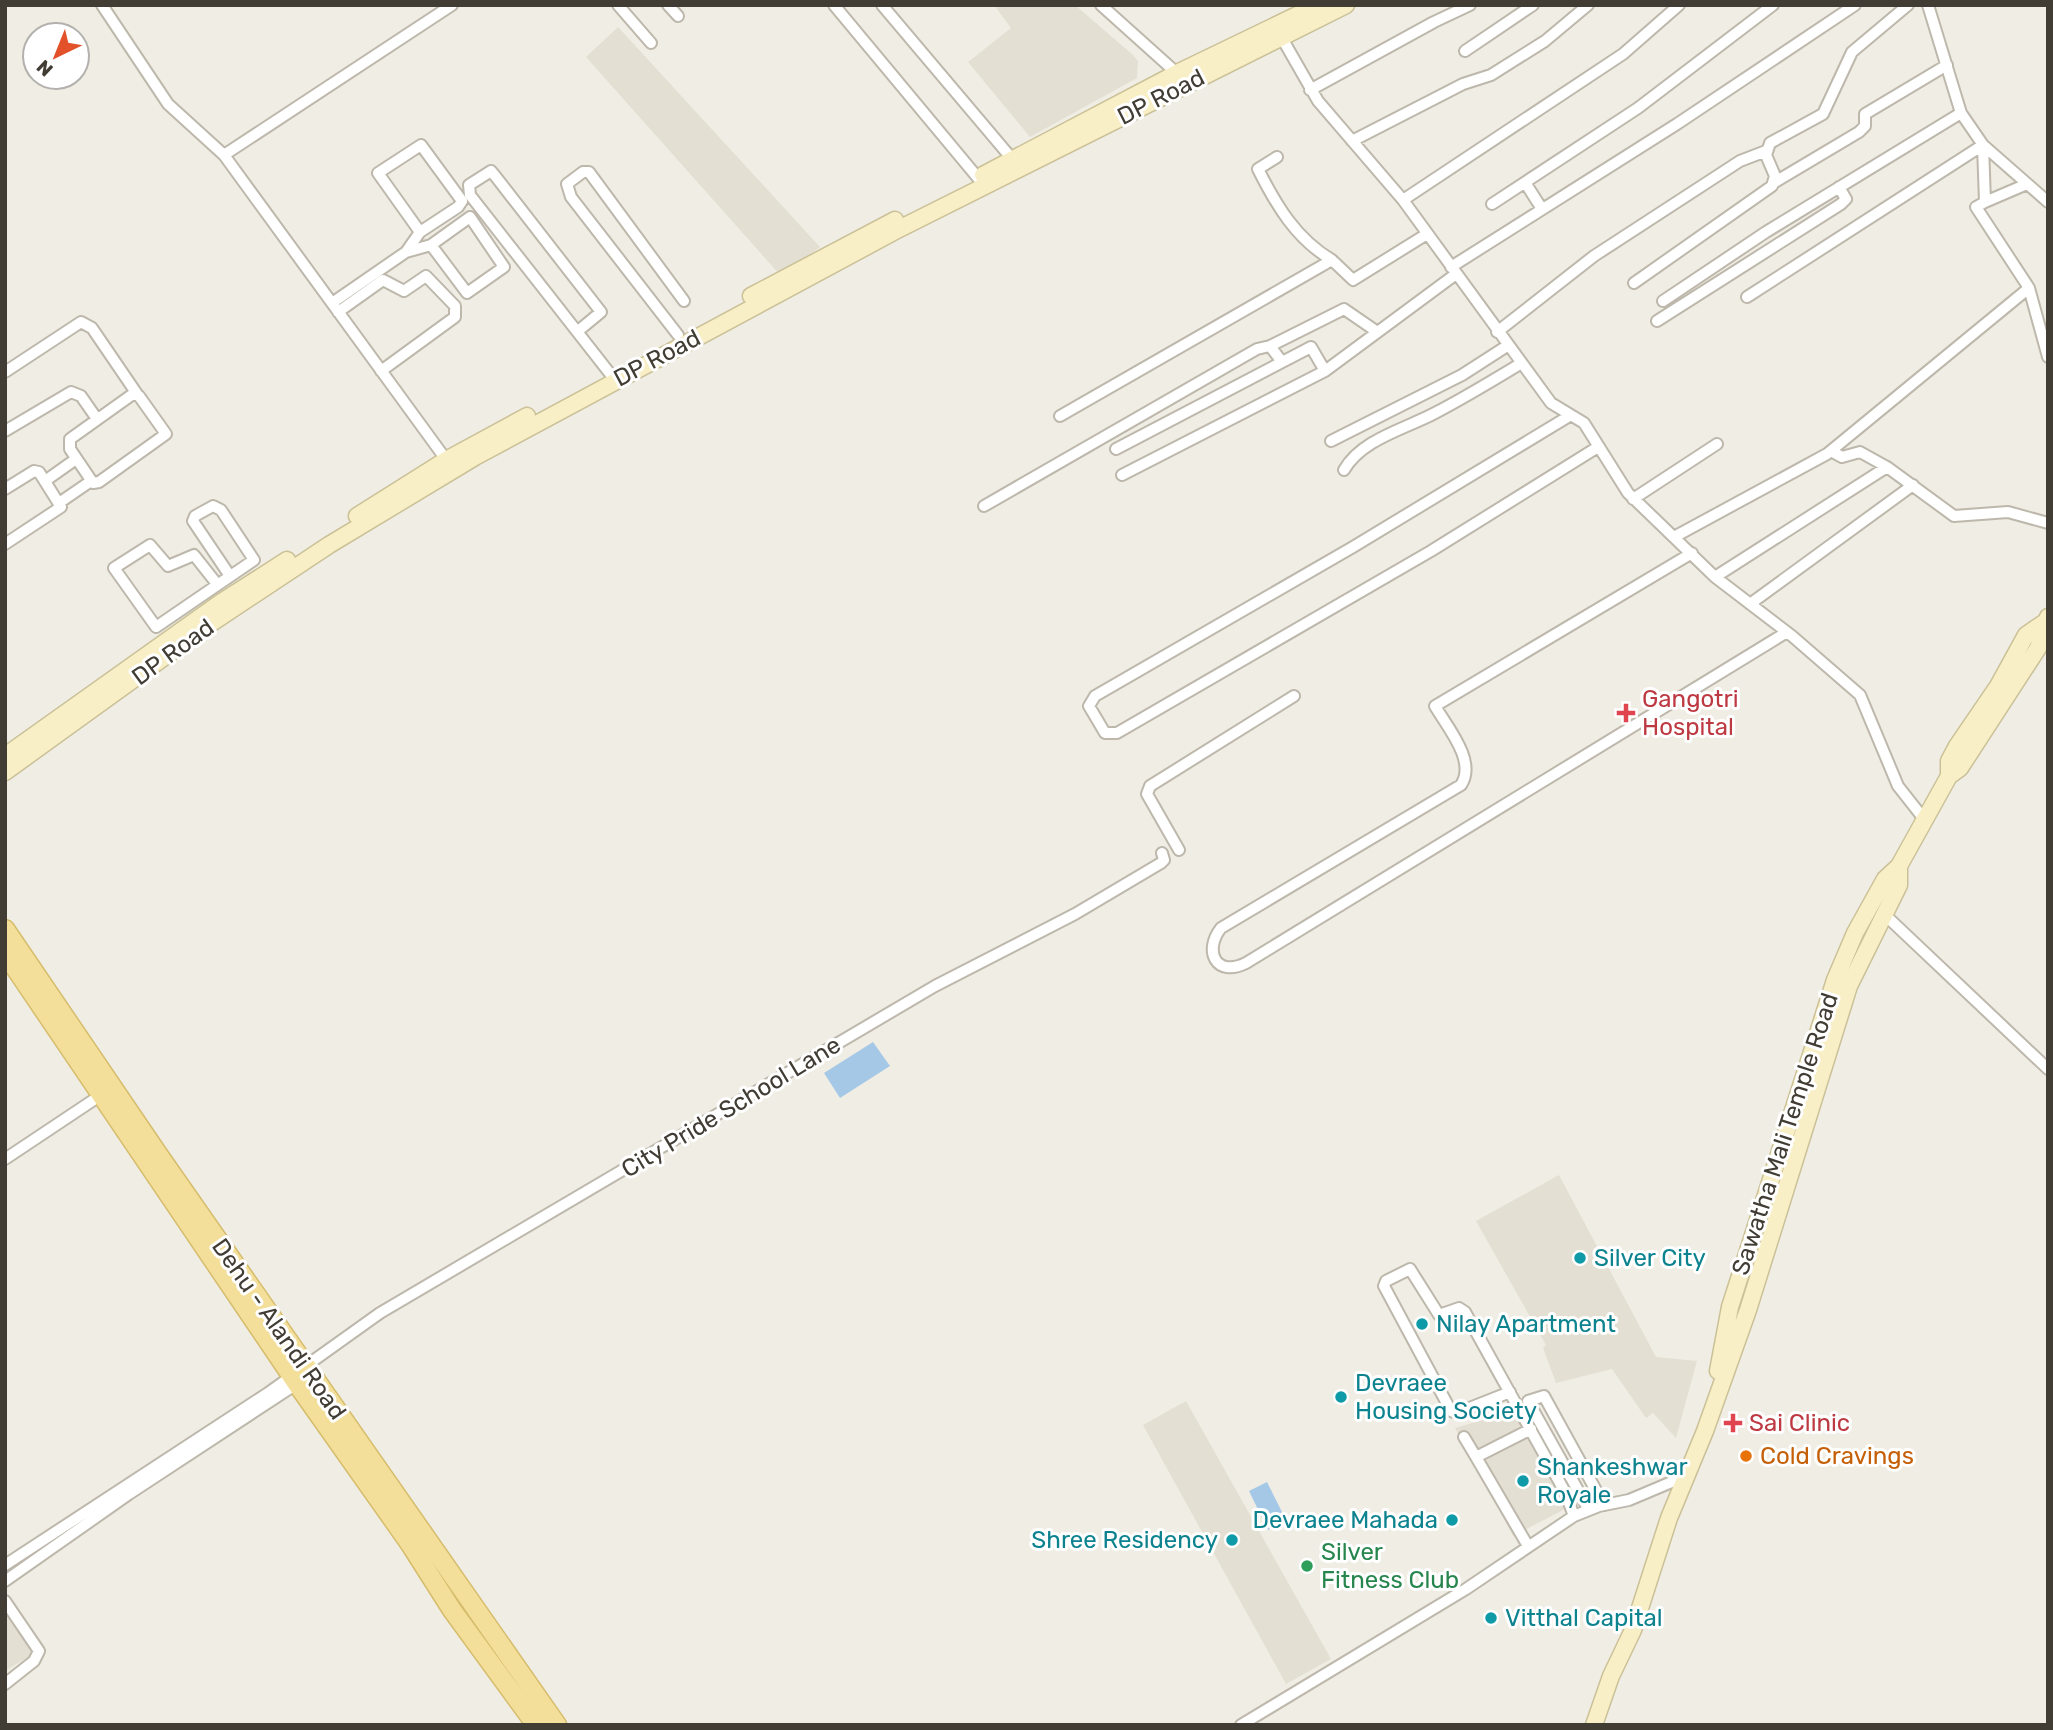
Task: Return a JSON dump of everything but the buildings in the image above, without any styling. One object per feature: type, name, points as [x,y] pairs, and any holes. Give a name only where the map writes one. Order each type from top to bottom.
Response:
[{"type":"main road","name":"Dehu - Alandi Road","points":[[5,929],[301,1374],[485,1657],[536,1725]]},
{"type":"main road","name":"Dehu - Alandi Road","points":[[5,953],[101,1095],[557,1725]]},
{"type":"street","points":[[102,5],[168,104],[224,155],[450,465]]},
{"type":"street","points":[[224,155],[452,5]]},
{"type":"street","points":[[618,5],[651,43]]},
{"type":"street","points":[[668,5],[677,16]]},
{"type":"street","points":[[834,5],[978,178]]},
{"type":"street","points":[[882,5],[1013,160]]},
{"type":"street","points":[[1101,5],[1182,78]]},
{"type":"street","name":"DP Road","points":[[1279,33],[1318,5]]},
{"type":"street","name":"DP Road","points":[[612,376],[678,335],[866,233],[1182,78],[1346,5]]},
{"type":"street","points":[[1310,90],[1470,5]]},
{"type":"street","points":[[1465,51],[1533,5]]},
{"type":"street","points":[[1352,141],[1463,85],[1491,75],[1545,41],[1588,5]]},
{"type":"street","points":[[1403,200],[1623,54],[1679,5]]},
{"type":"street","points":[[1492,204],[1638,108],[1773,5]]},
{"type":"street","points":[[1122,475],[1325,371],[1453,271],[1542,209],[1677,124],[1855,5]]},
{"type":"street","points":[[1497,332],[1594,256],[1740,161],[1766,151],[1770,144],[1823,114],[1852,52],[1908,5]]},
{"type":"street","points":[[1928,5],[1961,113],[1983,145],[2048,202]]},
{"type":"street","points":[[1279,33],[1310,90],[1403,200],[1551,403],[1584,423],[1633,499],[1692,552],[1715,577],[1787,632],[1852,687],[1866,703],[1898,786],[1924,819]]},
{"type":"street","points":[[1634,283],[1775,182],[1859,132],[1865,125],[1866,114],[1947,65]]},
{"type":"street","name":"DP Road","points":[[5,772],[183,637],[235,593],[450,465],[612,376],[899,229],[1182,78]]},
{"type":"street","points":[[1663,301],[1839,187],[1961,113]]},
{"type":"street","points":[[335,307],[406,252],[420,232],[458,207],[462,201],[421,145],[378,173],[420,232]]},
{"type":"street","points":[[1983,145],[1985,202]]},
{"type":"street","points":[[1747,298],[1983,145]]},
{"type":"street","points":[[1766,151],[1775,182]]},
{"type":"street","points":[[1277,157],[1258,169],[1275,205],[1299,234],[1353,280],[1427,234]]},
{"type":"street","points":[[578,331],[601,313],[496,177],[491,172],[485,172],[468,185],[470,195],[612,376]]},
{"type":"street","points":[[678,335],[571,197],[567,184],[583,172],[589,172],[684,301]]},
{"type":"street","points":[[1526,184],[1542,209]]},
{"type":"street","points":[[2027,184],[1976,207],[2029,288],[2048,357]]},
{"type":"street","points":[[1657,321],[1841,204],[1846,200],[1839,187]]},
{"type":"street","points":[[406,252],[431,244],[470,217],[504,267],[467,293],[431,244]]},
{"type":"street","points":[[1060,416],[1332,260]]},
{"type":"street","points":[[335,307],[383,280],[404,290],[426,276],[455,306],[455,317],[381,371]]},
{"type":"street","points":[[1674,537],[1831,451],[2029,288]]},
{"type":"street","points":[[984,506],[1197,381],[1257,349],[1270,346],[1344,309],[1376,331]]},
{"type":"street","points":[[5,372],[81,322],[92,328],[166,435],[99,482],[92,481],[59,503]]},
{"type":"street","points":[[1270,346],[1282,362]]},
{"type":"street","points":[[1331,442],[1462,375],[1507,346]]},
{"type":"street","points":[[1116,449],[1311,347],[1325,371]]},
{"type":"street","points":[[1344,470],[1351,459],[1364,449],[1437,412],[1520,364]]},
{"type":"street","points":[[5,431],[71,392],[81,396],[97,419]]},
{"type":"street","points":[[92,481],[68,446],[70,439],[137,394]]},
{"type":"street","points":[[1571,415],[1095,696],[1089,706],[1105,733],[1116,733],[1407,565],[1598,447]]},
{"type":"street","points":[[1633,499],[1717,444]]},
{"type":"street","points":[[1831,451],[1842,457],[1860,452],[1887,467],[1954,516],[2008,512],[2048,523]]},
{"type":"street","points":[[46,481],[76,459]]},
{"type":"street","name":"DP Road","points":[[5,756],[183,637],[330,545],[450,465]]},
{"type":"street","points":[[1715,577],[1887,467]]},
{"type":"street","points":[[5,489],[34,471],[39,471],[61,507],[5,544]]},
{"type":"street","points":[[1750,604],[1913,485]]},
{"type":"street","points":[[224,580],[192,521],[194,516],[209,507],[221,510],[254,560],[224,580],[156,627],[114,568],[149,545],[168,566],[194,555],[224,580],[235,593]]},
{"type":"street","points":[[1692,552],[1435,706],[1465,761],[1466,775],[1461,785],[1221,928],[1213,939],[1212,952],[1215,960],[1225,968],[1245,963],[1787,632]]},
{"type":"street","name":"Sawatha Mali Temple Road","points":[[1709,1418],[1730,1307],[1835,981],[1885,879],[1899,866],[1949,776],[1960,768],[2038,648],[2046,619]]},
{"type":"street","points":[[1180,850],[1147,794],[1150,786],[1294,696]]},
{"type":"street","name":"City Pride School Lane","points":[[301,1374],[380,1313],[934,986],[1075,914],[1163,856]]},
{"type":"street","name":"Sawatha Mali Temple Road","points":[[1594,1725],[1611,1676],[1633,1630],[1669,1518],[1709,1418],[1756,1284],[1849,986],[1899,884],[1899,866]]},
{"type":"street","points":[[1883,913],[2048,1069]]},
{"type":"street","points":[[5,1159],[101,1095]]},
{"type":"street","points":[[1510,1392],[1457,1413],[1451,1411],[1384,1286],[1385,1281],[1410,1269],[1439,1315],[1462,1308],[1510,1392],[1531,1429],[1565,1492],[1582,1513]]},
{"type":"street","points":[[5,1565],[301,1374]]},
{"type":"street","points":[[5,1581],[301,1374]]},
{"type":"street","points":[[1582,1513],[1528,1401],[1544,1396],[1604,1505]]},
{"type":"street","points":[[1476,1457],[1531,1429]]},
{"type":"street","points":[[1465,1437],[1528,1546]]},
{"type":"street","points":[[1241,1725],[1466,1589],[1582,1513],[1629,1500],[1686,1476]]},
{"type":"street","points":[[5,1601],[39,1651],[34,1661],[5,1684]]},
{"type":"shaded area","points":[[994,5],[1075,5],[1133,55],[1138,61],[1137,78],[1030,137],[968,62],[1011,28]]},
{"type":"shaded area","points":[[618,27],[820,247],[781,276],[586,57]]},
{"type":"shaded area","name":"Silver City","points":[[1559,1175],[1656,1357],[1697,1361],[1676,1438],[1653,1413],[1646,1418],[1612,1369],[1556,1383],[1543,1348],[1546,1345],[1476,1221]]},
{"type":"shaded area","name":"Shree Residency","points":[[1186,1401],[1331,1659],[1286,1684],[1143,1425]]},
{"type":"shaded area","name":"Shankeshwar Royale","points":[[1514,1411],[1567,1508],[1513,1536],[1455,1428]]},
{"type":"shaded area","points":[[5,1595],[41,1649],[5,1671]]},
{"type":"water","points":[[873,1042],[890,1066],[840,1098],[824,1073]]},
{"type":"water","points":[[1267,1482],[1286,1520],[1268,1530],[1249,1491]]},
{"type":"place","name":"Gangotri Hospital","points":[[1626,713]]},
{"type":"place","name":"Silver City","points":[[1580,1258]]},
{"type":"place","name":"Nilay Apartment","points":[[1422,1324]]},
{"type":"place","name":"Devraee Housing Society","points":[[1341,1397]]},
{"type":"place","name":"Sai Clinic","points":[[1733,1423]]},
{"type":"place","name":"Cold Cravings","points":[[1746,1456]]},
{"type":"place","name":"Shankeshwar Royale","points":[[1523,1481]]},
{"type":"place","name":"Devraee Mahada","points":[[1452,1520]]},
{"type":"place","name":"Shree Residency","points":[[1232,1540]]},
{"type":"place","name":"Silver Fitness Club","points":[[1307,1566]]},
{"type":"place","name":"Vitthal Capital","points":[[1491,1618]]}]
